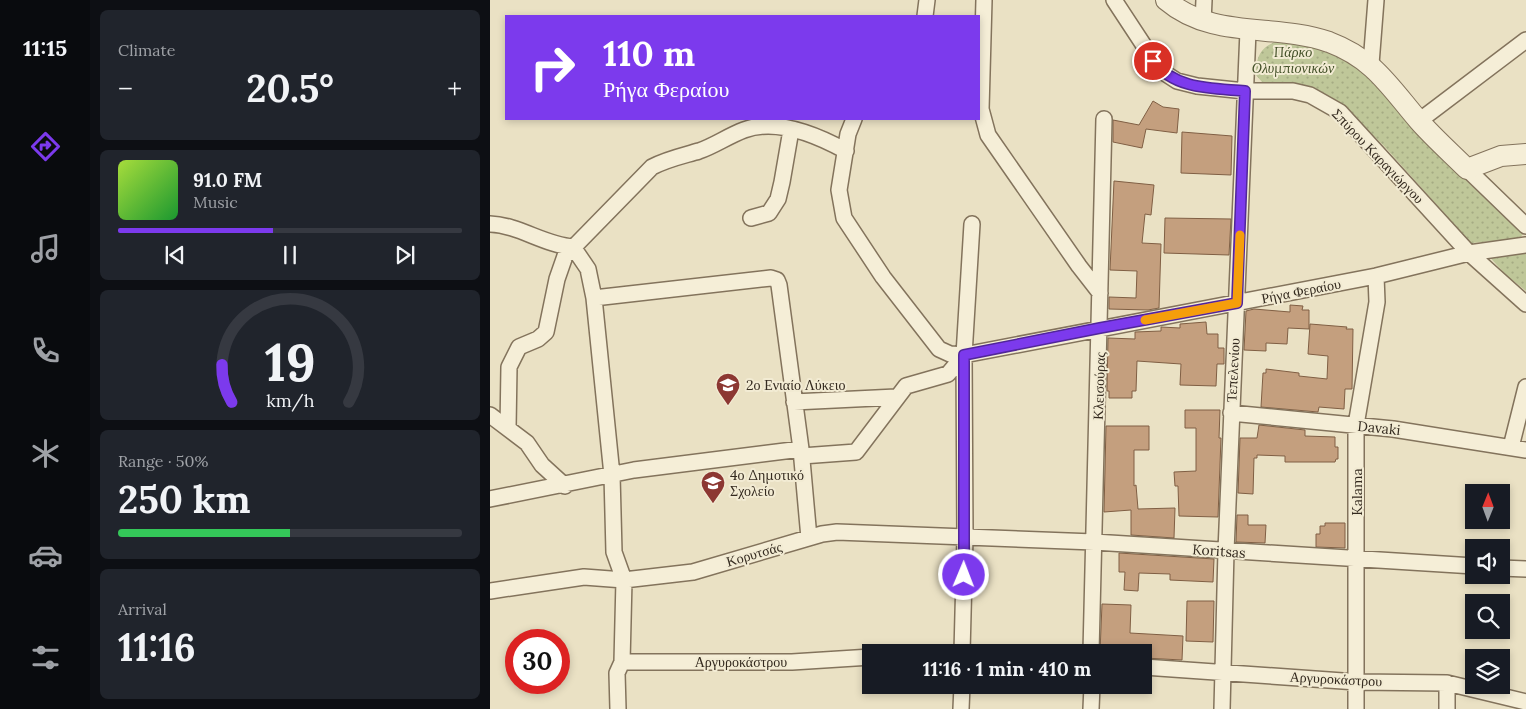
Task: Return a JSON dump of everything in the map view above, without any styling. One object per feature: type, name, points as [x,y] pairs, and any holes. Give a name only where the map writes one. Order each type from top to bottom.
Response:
[{"type":"street","points":[[925,15],[927,0]]},
{"type":"street","points":[[984,0],[981,109],[986,130],[1078,266],[1100,293]]},
{"type":"street","name":"Σπύρου Καραγιώργου","points":[[1114,0],[1146,52],[1160,70],[1169,76],[1197,86],[1245,91],[1301,93],[1321,100],[1340,112],[1469,253],[1526,304]]},
{"type":"street","points":[[1166,0],[1203,22],[1248,31],[1297,34],[1319,39],[1338,46],[1371,64],[1419,121],[1526,226]]},
{"type":"street","points":[[1203,22],[1204,0]]},
{"type":"street","points":[[1371,64],[1376,0]]},
{"type":"street","name":"Τεπελενίου","points":[[1222,709],[1231,413],[1248,31]]},
{"type":"street","points":[[1419,121],[1526,40]]},
{"type":"street","name":"Κλεισούρας","points":[[1091,644],[1104,119]]},
{"type":"street","points":[[752,218],[770,213],[778,199],[797,132],[808,120]]},
{"type":"street","points":[[854,120],[848,134],[839,190],[844,218],[883,277],[939,349],[950,354],[964,355]]},
{"type":"street","points":[[508,428],[509,367],[519,347],[538,340],[546,332],[557,279],[564,256],[652,167],[665,161],[700,151],[752,127],[767,126],[797,132],[825,140],[846,151]]},
{"type":"street","points":[[1467,169],[1501,156],[1526,154]]},
{"type":"street","points":[[490,224],[501,225],[548,242],[573,247],[588,269],[594,298],[612,474],[614,552],[624,580],[618,709]]},
{"type":"street","points":[[962,644],[965,537],[964,355],[972,224]]},
{"type":"street","name":"Ρήγα Φεραίου","points":[[964,355],[1376,276],[1469,253],[1526,245]]},
{"type":"street","name":"Kalama","points":[[1356,709],[1356,425],[1377,302],[1376,276]]},
{"type":"street","points":[[594,298],[771,278],[776,280],[779,285],[802,453],[809,538]]},
{"type":"street","points":[[490,499],[565,486],[612,474],[802,453],[856,452],[906,386],[913,382],[948,374],[964,355]]},
{"type":"street","points":[[1511,447],[1526,387]]},
{"type":"street","points":[[794,402],[896,397]]},
{"type":"street","name":"Davaki","points":[[1231,413],[1432,434],[1526,450]]},
{"type":"street","points":[[490,415],[527,443],[542,465],[565,486]]},
{"type":"street","name":"Κορυτσάς","points":[[490,591],[584,577],[624,580],[694,572],[809,538],[837,532],[965,537]]},
{"type":"street","name":"Koritsas","points":[[965,537],[1094,542],[1465,565]]},
{"type":"street","points":[[1510,568],[1526,569]]},
{"type":"street","name":"Αργυροκάστρου","points":[[620,667],[792,662],[862,658]]},
{"type":"street","name":"Αργυροκάστρου","points":[[1152,667],[1357,682],[1447,683],[1526,702]]},
{"type":"street","points":[[1447,683],[1447,709]]},
{"type":"street","points":[[961,709],[962,694]]},
{"type":"street","points":[[1092,694],[1092,709]]},
{"type":"green space","name":"Πάρκο Ολυμπιονικών","points":[[1297,37],[1359,66],[1456,171],[1523,234],[1519,239],[1471,243],[1384,146],[1339,102],[1313,87],[1285,82],[1262,82],[1256,75],[1256,65],[1262,51],[1272,43]]},
{"type":"green space","points":[[1526,248],[1526,291],[1506,275],[1485,252]]},
{"type":"building","points":[[1153,101],[1163,107],[1179,109],[1177,133],[1146,129],[1142,148],[1113,142],[1113,120],[1139,125]]},
{"type":"building","points":[[1182,132],[1232,136],[1231,175],[1181,173]]},
{"type":"building","points":[[1114,181],[1154,185],[1151,215],[1145,214],[1142,243],[1161,244],[1159,308],[1148,310],[1109,309],[1109,297],[1136,298],[1137,271],[1110,270]]},
{"type":"building","points":[[1165,218],[1231,219],[1229,255],[1164,253]]},
{"type":"building","points":[[1290,305],[1303,306],[1302,310],[1309,310],[1309,329],[1288,328],[1287,344],[1266,343],[1266,351],[1244,350],[1246,311],[1254,309],[1290,312]]},
{"type":"building","points":[[1206,322],[1207,334],[1218,334],[1218,348],[1224,348],[1224,364],[1217,364],[1216,386],[1180,385],[1181,364],[1137,361],[1136,391],[1132,391],[1132,398],[1109,398],[1109,391],[1107,391],[1108,338],[1135,339],[1135,332],[1161,331],[1161,327],[1180,328],[1180,324]]},
{"type":"building","points":[[1310,324],[1353,329],[1352,389],[1345,389],[1344,409],[1319,407],[1318,412],[1261,407],[1263,373],[1266,373],[1266,369],[1299,373],[1299,376],[1327,379],[1328,356],[1308,354]]},
{"type":"building","points":[[1185,410],[1220,410],[1219,438],[1221,438],[1218,517],[1179,516],[1178,486],[1175,486],[1174,472],[1196,471],[1196,428],[1185,428]]},
{"type":"building","points":[[1259,425],[1305,430],[1305,436],[1335,437],[1335,447],[1338,447],[1338,459],[1335,462],[1285,462],[1285,456],[1257,455],[1257,458],[1254,458],[1253,494],[1238,493],[1240,438],[1257,438]]},
{"type":"building","points":[[1106,426],[1149,426],[1149,450],[1134,450],[1134,486],[1136,485],[1138,509],[1175,508],[1174,538],[1131,535],[1131,510],[1104,512]]},
{"type":"building","points":[[1237,515],[1248,515],[1248,525],[1266,525],[1265,543],[1236,542]]},
{"type":"building","points":[[1325,523],[1345,523],[1345,548],[1316,547],[1316,534],[1320,534],[1320,526],[1325,526]]},
{"type":"building","points":[[1119,553],[1214,559],[1213,582],[1170,580],[1170,574],[1139,573],[1138,591],[1124,590],[1125,572],[1119,572]]},
{"type":"building","points":[[1187,601],[1214,601],[1213,642],[1186,641]]},
{"type":"building","points":[[1102,604],[1131,605],[1130,633],[1183,636],[1182,660],[1152,658],[1152,644],[1100,644]]},
{"type":"slow traffic","points":[[1145,320],[1237,303],[1240,235]]},
{"type":"place","name":"2ο Ενιαίο Λύκειο","points":[[728,406]]},
{"type":"place","name":"4ο Δημοτικό Σχολείο","points":[[713,504]]},
{"type":"route","points":[[964,575],[964,355],[1237,303],[1245,91],[1197,86],[1177,81],[1160,70],[1153,61]]}]
